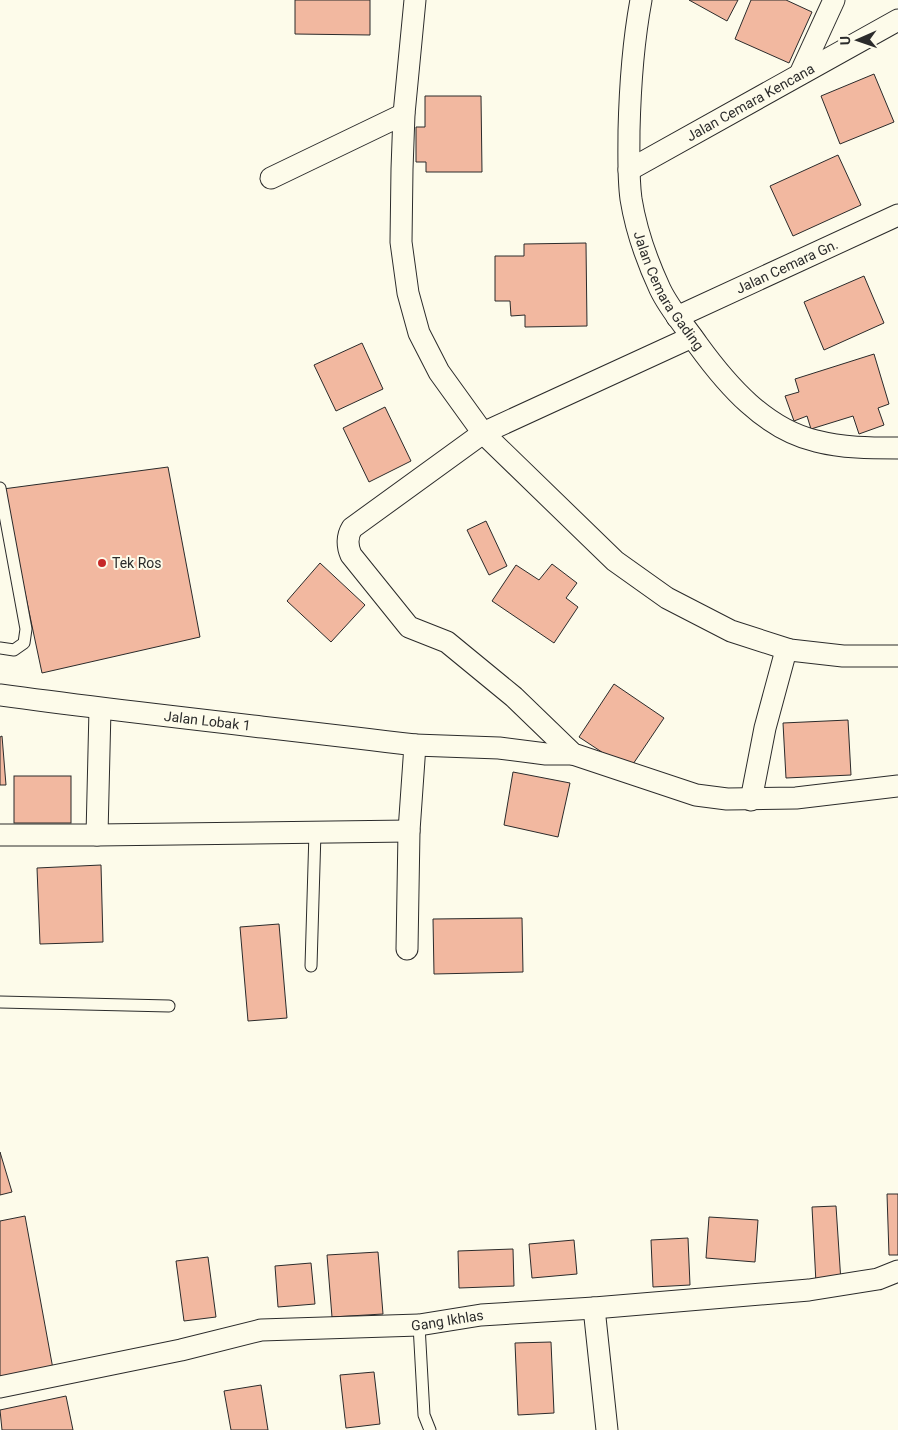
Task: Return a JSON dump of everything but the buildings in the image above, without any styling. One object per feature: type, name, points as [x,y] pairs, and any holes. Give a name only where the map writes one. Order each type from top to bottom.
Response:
[{"type":"street","points":[[416,0],[404,114],[401,242],[408,293],[419,333],[439,372],[483,433],[615,561],[666,598],[731,631],[790,650],[843,656],[898,656]]},
{"type":"street","name":"Jalan Cemara Gading","points":[[641,0],[633,60],[629,170],[631,198],[637,226],[645,253],[660,290],[676,317],[733,388],[755,409],[783,428],[814,440],[842,446],[898,448]]},
{"type":"street","points":[[800,74],[834,0]]},
{"type":"street","name":"Jalan Cemara Kencana","points":[[629,170],[898,20]]},
{"type":"street","points":[[271,178],[404,114]]},
{"type":"street","name":"Jalan Cemara Gn.","points":[[676,317],[898,215]]},
{"type":"street","points":[[692,337],[483,433],[352,528],[348,538],[349,551],[409,627],[447,642],[514,697],[573,754],[696,795],[727,799],[796,798],[898,786]]},
{"type":"street","points":[[751,800],[764,728],[784,654],[790,650]]},
{"type":"street","name":"Jalan Lobak 1","points":[[0,695],[100,709],[221,721],[415,745],[499,748],[546,754],[573,754]]},
{"type":"street","points":[[97,835],[100,709]]},
{"type":"street","points":[[407,949],[409,831],[415,745]]},
{"type":"street","points":[[0,835],[409,831]]},
{"type":"street","name":"Gang Ikhlas","points":[[0,1387],[182,1350],[261,1330],[419,1325],[481,1315],[594,1308],[809,1290],[878,1279],[898,1271]]},
{"type":"street","points":[[594,1308],[607,1430]]},
{"type":"lane","points":[[0,488],[26,629],[24,643],[14,650],[0,648]]},
{"type":"lane","points":[[311,966],[315,832]]},
{"type":"lane","points":[[0,1002],[170,1006]]},
{"type":"lane","points":[[419,1325],[424,1415],[430,1430]]},
{"type":"place","name":"Tek Ros","points":[[102,563]]}]
